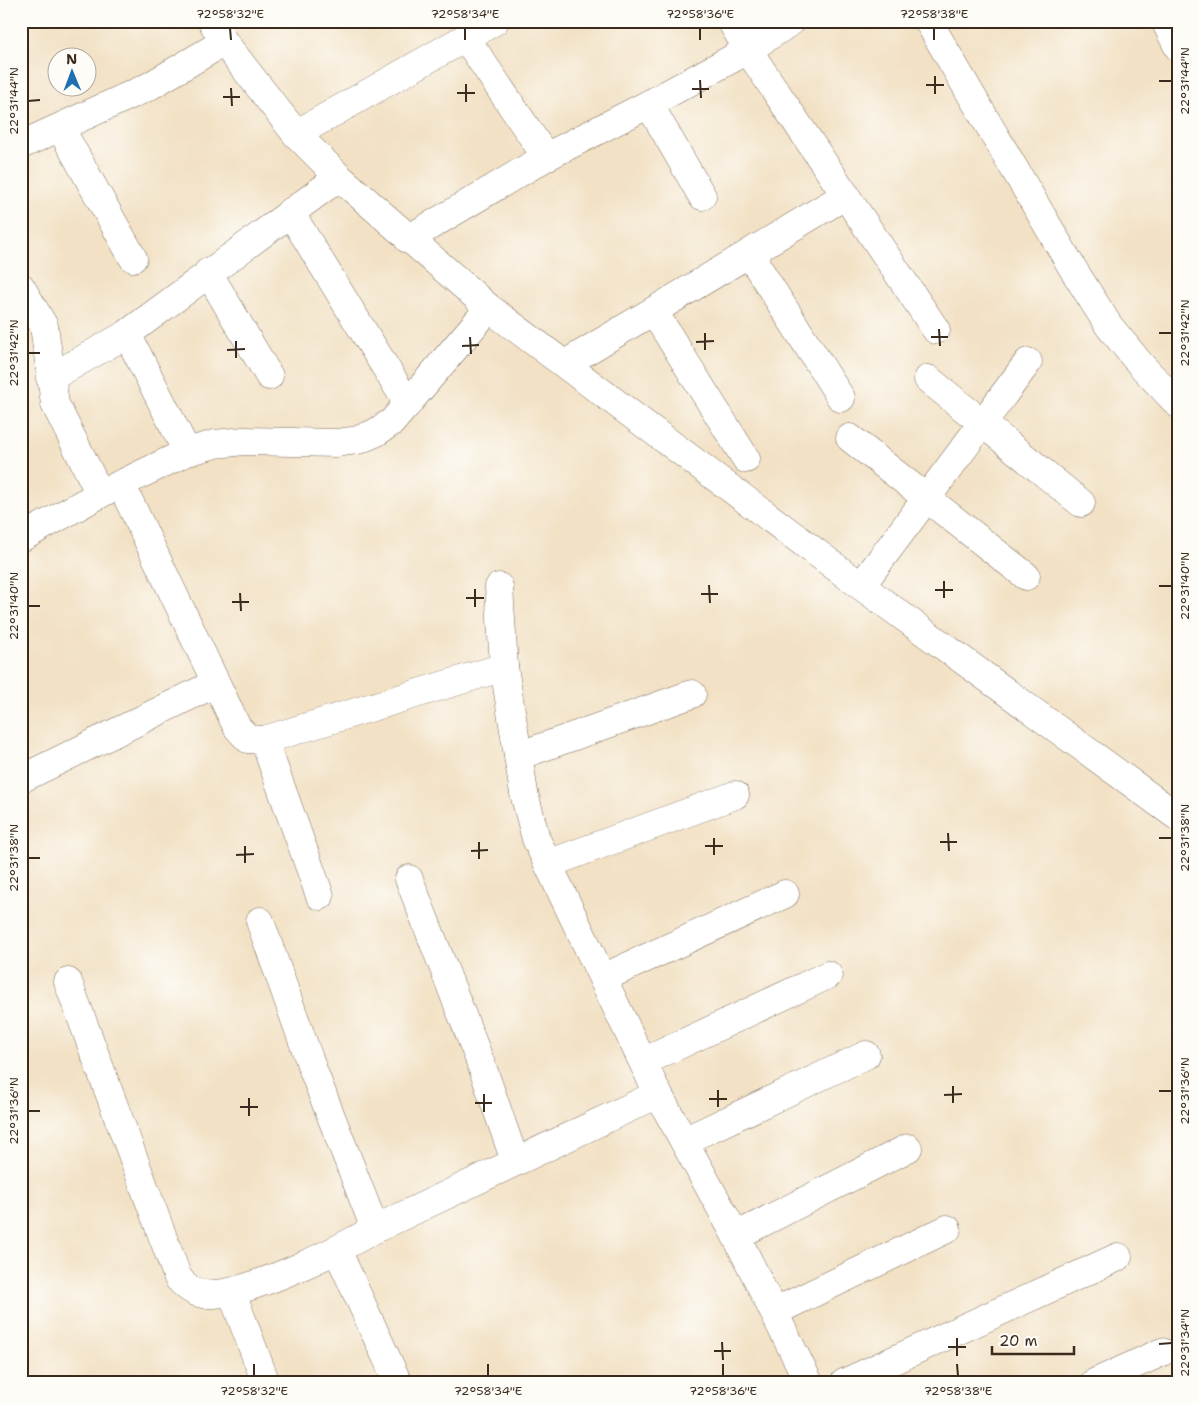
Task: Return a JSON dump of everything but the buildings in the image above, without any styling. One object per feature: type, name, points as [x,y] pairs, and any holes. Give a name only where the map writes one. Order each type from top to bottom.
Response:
[{"type":"street","points":[[296,134],[495,21]]},
{"type":"street","points":[[731,21],[748,50],[936,330]]},
{"type":"street","points":[[408,238],[546,157],[748,50],[792,21]]},
{"type":"street","points":[[928,21],[1073,269],[1109,326],[1141,365],[1178,404]]},
{"type":"street","points":[[1165,21],[1178,47]]},
{"type":"street","points":[[21,145],[61,129],[148,87],[221,28],[296,134],[339,176],[489,308],[861,586],[1178,817]]},
{"type":"street","points":[[466,38],[546,157]]},
{"type":"street","points":[[649,104],[702,196]]},
{"type":"street","points":[[61,129],[133,258]]},
{"type":"street","points":[[50,378],[127,334],[339,176]]},
{"type":"street","points":[[564,364],[750,255],[846,196]]},
{"type":"street","points":[[290,212],[408,404]]},
{"type":"street","points":[[750,255],[841,398]]},
{"type":"street","points":[[208,272],[269,376]]},
{"type":"street","points":[[21,287],[44,326],[55,404],[111,489],[216,683],[237,727],[248,740],[264,740],[504,667]]},
{"type":"street","points":[[21,538],[111,489],[187,452],[215,444],[244,441],[336,443],[358,440],[375,433],[392,422],[489,308]]},
{"type":"street","points":[[654,312],[746,458]]},
{"type":"street","points":[[127,334],[187,452]]},
{"type":"street","points":[[861,586],[1028,362]]},
{"type":"street","points":[[928,378],[1081,503]]},
{"type":"street","points":[[850,438],[927,496],[1026,576]]},
{"type":"street","points":[[499,587],[504,667],[518,756],[529,815],[536,839],[658,1094],[736,1236],[809,1383]]},
{"type":"street","points":[[21,779],[216,683]]},
{"type":"street","points":[[518,756],[692,694]]},
{"type":"street","points":[[264,740],[320,896]]},
{"type":"street","points":[[548,864],[735,795]]},
{"type":"street","points":[[409,879],[483,1070],[515,1161]]},
{"type":"street","points":[[603,978],[785,894]]},
{"type":"street","points":[[260,921],[313,1070],[375,1229]]},
{"type":"street","points":[[643,1062],[828,975]]},
{"type":"street","points":[[68,982],[178,1278],[188,1289],[202,1294],[232,1292],[337,1250],[375,1229],[658,1094]]},
{"type":"street","points":[[684,1141],[866,1055]]},
{"type":"street","points":[[736,1236],[908,1148]]},
{"type":"street","points":[[774,1312],[947,1229]]},
{"type":"street","points":[[337,1250],[398,1383]]},
{"type":"street","points":[[844,1383],[1118,1258]]},
{"type":"street","points":[[232,1292],[266,1383]]},
{"type":"street","points":[[1094,1383],[1162,1352]]}]
